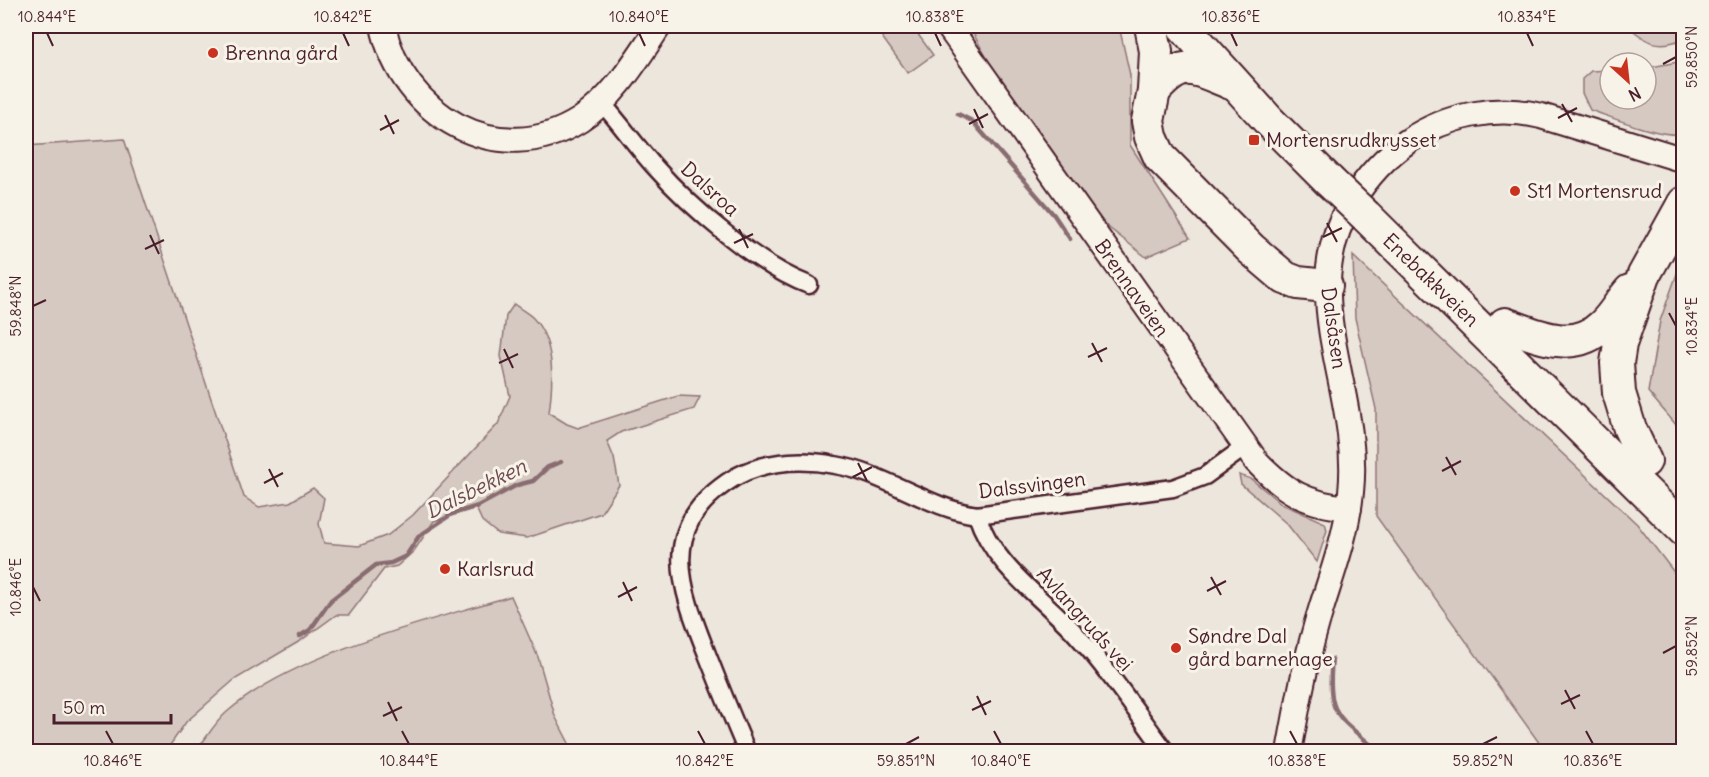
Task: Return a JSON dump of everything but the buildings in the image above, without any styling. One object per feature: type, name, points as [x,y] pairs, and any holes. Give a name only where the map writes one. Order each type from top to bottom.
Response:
[{"type":"highway","points":[[1151,26],[1156,51],[1149,129],[1160,157],[1269,265],[1292,282],[1327,276]]},
{"type":"highway","name":"Enebakkveien","points":[[1183,26],[1236,85],[1335,172],[1371,208],[1683,530]]},
{"type":"highway","name":"Enebakkveien","points":[[1209,26],[1335,172]]},
{"type":"highway","points":[[1154,92],[1172,73],[1186,68],[1236,85]]},
{"type":"highway","points":[[1645,462],[1630,429],[1617,379],[1620,344],[1644,275],[1683,203]]},
{"type":"highway","name":"Enebakkveien","points":[[1371,208],[1505,324],[1683,501]]},
{"type":"highway","points":[[1505,324],[1549,339],[1579,340],[1604,324],[1644,275]]},
{"type":"street","points":[[383,26],[397,67],[413,92],[429,108],[468,130],[503,138],[538,136],[569,126],[602,103],[659,26]]},
{"type":"street","name":"Brennaveien","points":[[948,26],[1245,447],[1274,479],[1301,498],[1349,508]]},
{"type":"street","name":"Dalsroa","points":[[602,103],[655,167],[692,204],[785,276],[809,285]]},
{"type":"street","name":"Dalsåsen","points":[[1290,752],[1308,656],[1343,541],[1352,473],[1350,430],[1327,276],[1338,227],[1369,176],[1413,138],[1456,118],[1496,111],[1532,113],[1683,160]]},
{"type":"street","name":"Dalssvingen","points":[[747,752],[694,621],[681,582],[684,537],[697,510],[717,489],[747,470],[800,462],[855,469],[950,510],[977,515],[1173,488],[1205,476],[1245,447]]},
{"type":"street","name":"Avlangruds vei","points":[[977,515],[994,551],[1072,631],[1121,690],[1166,752]]},
{"type":"shaded area","points":[[874,26],[912,26],[933,55],[908,73]]},
{"type":"shaded area","points":[[969,26],[1119,26],[1130,75],[1130,145],[1190,238],[1146,257],[1090,213],[997,76]]},
{"type":"shaded area","points":[[1628,26],[1666,26],[1671,29],[1683,26],[1683,39],[1667,44],[1653,43]]},
{"type":"shaded area","points":[[1683,61],[1684,134],[1650,130],[1590,110],[1582,93],[1582,79],[1591,71],[1598,71],[1598,111],[1658,111],[1658,66]]},
{"type":"shaded area","points":[[124,139],[244,497],[259,507],[290,502],[313,488],[324,498],[319,524],[324,543],[359,546],[388,535],[413,515],[498,424],[510,396],[501,356],[506,316],[514,304],[533,318],[546,339],[552,376],[549,413],[567,424],[578,428],[678,396],[700,397],[694,409],[621,432],[607,441],[614,458],[619,485],[601,513],[527,538],[498,534],[482,521],[476,508],[434,521],[414,551],[397,566],[384,569],[349,615],[336,615],[300,641],[234,680],[186,722],[166,751],[26,751],[26,146]]},
{"type":"shaded area","points":[[1353,256],[1637,524],[1683,584],[1683,751],[1545,751],[1376,516],[1376,409],[1355,318]]},
{"type":"shaded area","points":[[1683,257],[1683,433],[1648,392],[1660,321]]},
{"type":"shaded area","points":[[1239,475],[1251,479],[1282,504],[1325,523],[1327,530],[1317,562],[1287,524],[1241,484]]},
{"type":"shaded area","points":[[511,596],[538,657],[555,716],[573,751],[196,751],[227,712],[255,691],[288,673],[362,642]]},
{"type":"waterway","points":[[958,114],[972,121],[1054,215],[1070,239]]},
{"type":"waterway","name":"Dalsbekken","points":[[300,636],[310,630],[331,600],[376,565],[391,563],[406,556],[419,536],[452,514],[478,506],[517,485],[533,481],[548,467],[561,462]]},
{"type":"waterway","name":"Dalsbekken","points":[[1332,659],[1331,693],[1338,714],[1379,752]]},
{"type":"place","name":"Brenna gård","points":[[213,53]]},
{"type":"place","name":"Mortensrudkrysset","points":[[1254,140]]},
{"type":"place","name":"St1 Mortensrud","points":[[1515,191]]},
{"type":"place","name":"Karlsrud","points":[[445,569]]},
{"type":"place","name":"Søndre Dal gård barnehage","points":[[1176,648]]}]
